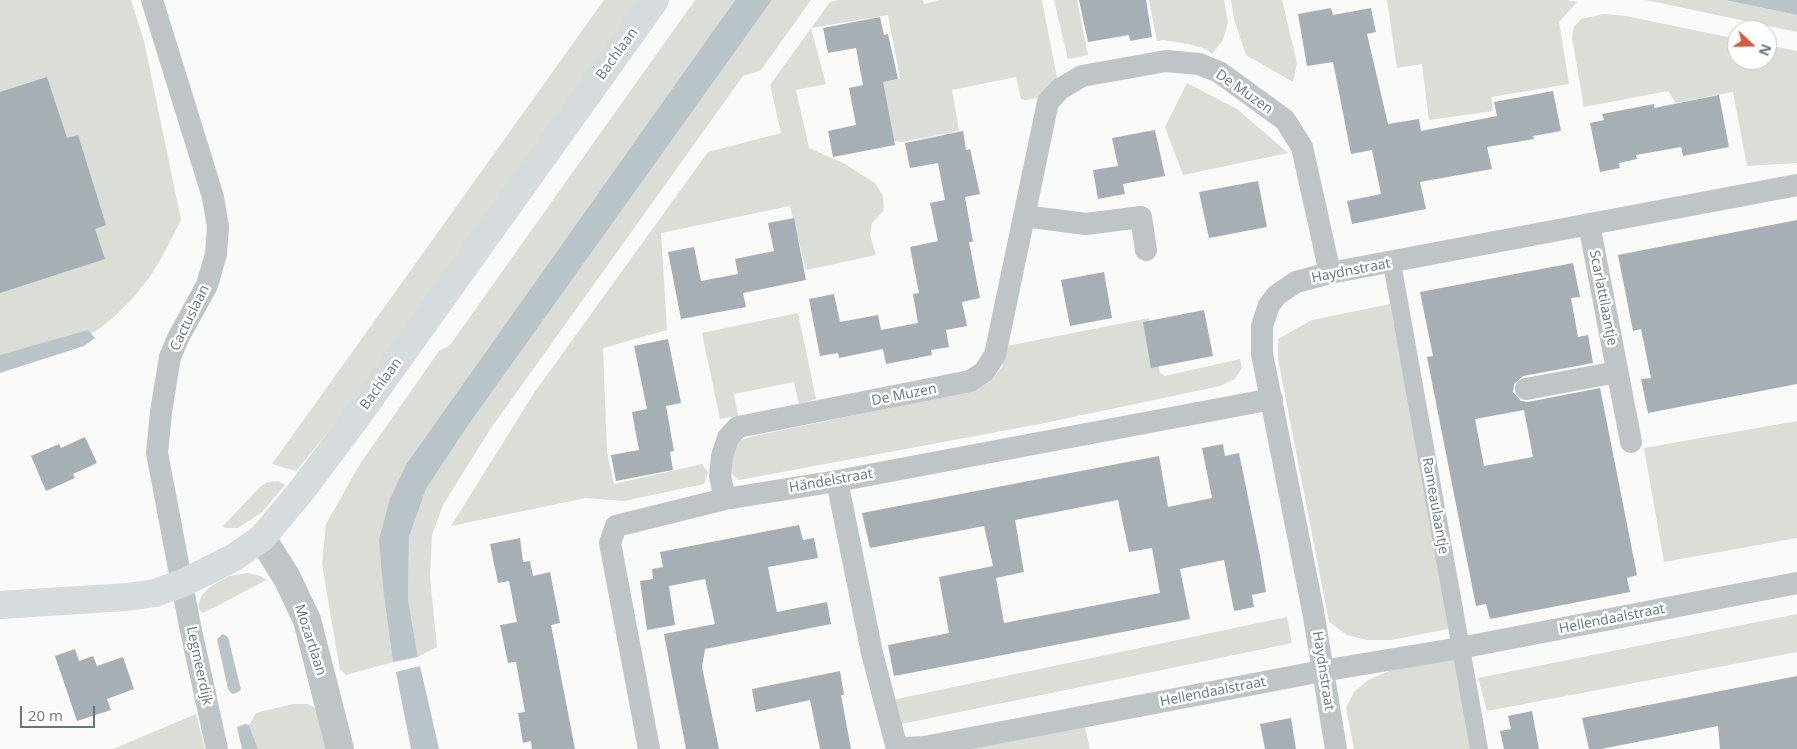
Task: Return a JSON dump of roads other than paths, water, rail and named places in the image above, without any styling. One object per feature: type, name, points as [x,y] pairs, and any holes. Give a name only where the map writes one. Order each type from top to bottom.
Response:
[{"type":"main road","name":"Bachlaan","points":[[0,605],[127,598],[155,593],[183,583],[233,558],[262,538],[302,490],[356,418],[656,0]]},
{"type":"street","name":"Cactuslaan","points":[[152,0],[213,197],[218,227],[216,254],[207,285],[178,338],[170,357],[160,412],[157,453],[183,583]]},
{"type":"street","name":"De Muzen","points":[[725,499],[720,476],[722,456],[728,438],[738,427],[970,381],[984,372],[995,355],[1048,102],[1060,89],[1082,76],[1166,61],[1183,61],[1199,64],[1219,72],[1285,120],[1296,134],[1309,170],[1330,273]]},
{"type":"street","name":"Haydnstraat","points":[[1336,749],[1322,671],[1314,611],[1262,354],[1262,326],[1269,306],[1277,295],[1296,282],[1330,273],[1392,263],[1797,185]]},
{"type":"street","points":[[1024,216],[1086,224],[1142,217],[1146,250]]},
{"type":"street","name":"Scarlattilaantje","points":[[1590,224],[1631,442]]},
{"type":"street","name":"Rameaulaantje","points":[[1392,263],[1460,648],[1480,749]]},
{"type":"street","points":[[1526,389],[1617,372]]},
{"type":"street","name":"Händelstraat","points":[[648,749],[610,543],[616,526],[725,499],[837,481],[1272,399]]},
{"type":"street","name":"Hellendaalstraat","points":[[837,481],[872,653],[896,745],[905,748],[924,747],[1322,671],[1460,648],[1797,583]]},
{"type":"street","name":"Mozartlaan","points":[[262,538],[287,578],[307,620],[340,749]]},
{"type":"street","name":"Legmeerdijk","points":[[183,583],[198,669],[217,749]]}]
